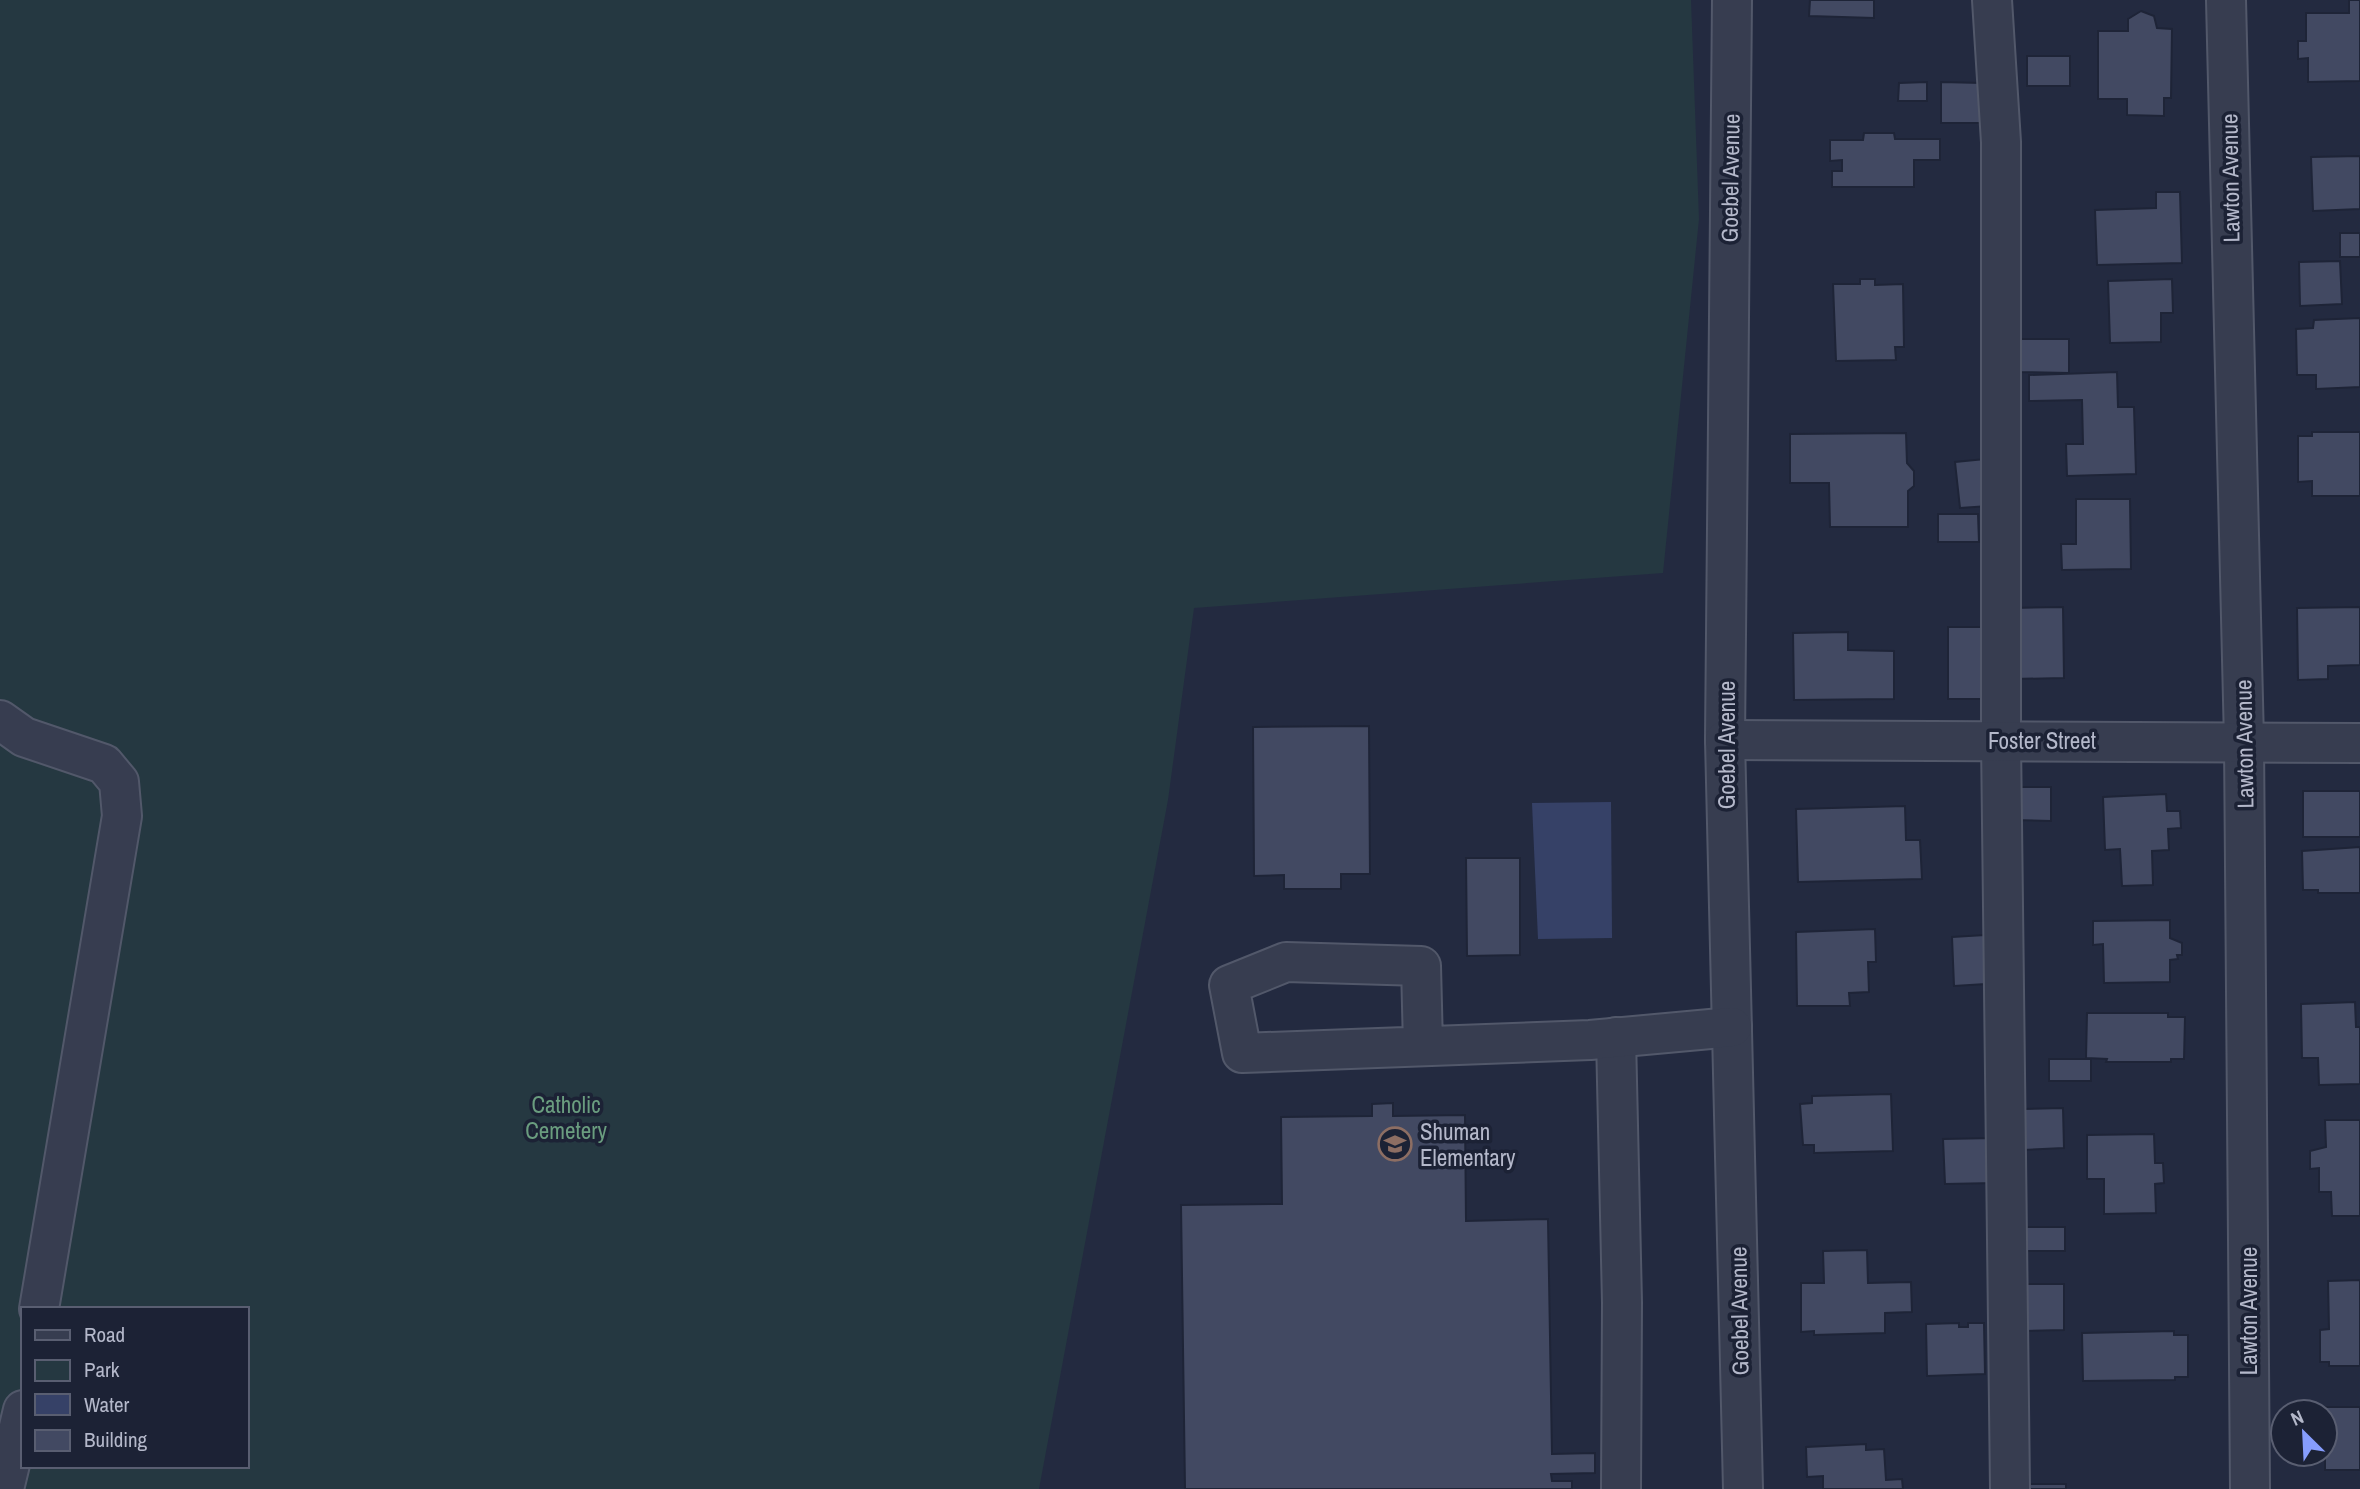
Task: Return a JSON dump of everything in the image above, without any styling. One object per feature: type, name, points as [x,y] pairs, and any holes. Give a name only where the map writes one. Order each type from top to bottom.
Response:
[{"type":"street","name":"Goebel Avenue","points":[[1732,0],[1725,740],[1743,1489]]},
{"type":"street","points":[[1992,0],[2001,142],[2001,740],[2010,1489]]},
{"type":"street","name":"Lawton Avenue","points":[[2226,0],[2244,741],[2250,1489]]},
{"type":"street","points":[[0,720],[24,737],[104,764],[118,782],[122,816],[40,1307]]},
{"type":"street","name":"Foster Street","points":[[1725,740],[2360,743]]},
{"type":"street","points":[[1423,1046],[1421,965],[1286,962],[1229,985],[1242,1053],[1423,1046],[1616,1037],[1732,1027]]},
{"type":"street","points":[[1616,1037],[1622,1303],[1621,1489]]},
{"type":"street","points":[[4,1489],[21,1418]]},
{"type":"green space","name":"Catholic Cemetery","points":[[0,0],[1691,0],[1699,219],[1663,573],[1194,608],[1168,800],[1039,1489],[0,1489]]},
{"type":"water","points":[[1611,802],[1612,938],[1538,939],[1532,803]]},
{"type":"building","points":[[1810,0],[1874,0],[1874,18],[1809,16]]},
{"type":"building","points":[[2349,0],[2360,0],[2360,81],[2308,82],[2308,58],[2298,59],[2298,41],[2306,41],[2306,13],[2349,13]]},
{"type":"building","points":[[2141,11],[2154,16],[2157,28],[2172,29],[2171,98],[2164,98],[2164,116],[2127,115],[2127,99],[2098,99],[2098,31],[2128,31],[2128,19]]},
{"type":"building","points":[[2027,56],[2070,56],[2070,86],[2027,86]]},
{"type":"building","points":[[1927,82],[1927,101],[1898,101],[1899,83]]},
{"type":"building","points":[[1941,82],[1982,83],[1982,123],[1941,123]]},
{"type":"building","points":[[1864,133],[1894,133],[1895,139],[1940,139],[1940,160],[1914,160],[1914,187],[1832,187],[1832,171],[1842,171],[1842,160],[1830,161],[1830,140],[1863,140]]},
{"type":"building","points":[[2360,156],[2360,209],[2313,211],[2311,157]]},
{"type":"building","points":[[2156,192],[2180,192],[2182,263],[2097,265],[2095,210],[2156,208]]},
{"type":"building","points":[[2340,233],[2360,233],[2360,257],[2340,257]]},
{"type":"building","points":[[2340,261],[2342,304],[2300,306],[2299,262]]},
{"type":"building","points":[[1860,279],[1875,279],[1875,285],[1903,284],[1904,347],[1895,347],[1896,360],[1836,361],[1833,284],[1860,284]]},
{"type":"building","points":[[2172,279],[2173,313],[2161,313],[2161,342],[2110,343],[2108,281]]},
{"type":"building","points":[[2360,318],[2360,387],[2316,389],[2316,375],[2297,375],[2296,329],[2313,328],[2314,320]]},
{"type":"building","points":[[2015,339],[2069,339],[2069,373],[2015,372]]},
{"type":"building","points":[[2117,372],[2118,407],[2134,407],[2136,474],[2067,476],[2066,444],[2083,444],[2082,400],[2029,401],[2029,375]]},
{"type":"building","points":[[2312,432],[2360,432],[2360,496],[2312,496],[2312,481],[2298,482],[2298,436],[2312,436]]},
{"type":"building","points":[[1906,433],[1907,463],[1914,471],[1914,486],[1908,491],[1908,527],[1830,527],[1829,483],[1790,483],[1790,434]]},
{"type":"building","points":[[1985,459],[1989,506],[1960,508],[1955,462]]},
{"type":"building","points":[[2076,499],[2130,499],[2131,569],[2062,570],[2061,544],[2076,544]]},
{"type":"building","points":[[1938,514],[1978,514],[1979,542],[1938,542]]},
{"type":"building","points":[[2063,607],[2064,678],[2013,679],[2012,608]]},
{"type":"building","points":[[2360,607],[2360,665],[2328,666],[2328,679],[2298,680],[2297,608]]},
{"type":"building","points":[[1948,627],[1990,627],[1989,699],[1948,699]]},
{"type":"building","points":[[1848,632],[1848,650],[1894,651],[1894,699],[1794,700],[1793,633]]},
{"type":"building","points":[[1369,726],[1370,874],[1341,874],[1341,889],[1284,889],[1284,875],[1254,876],[1253,727]]},
{"type":"building","points":[[2014,787],[2051,787],[2051,821],[2013,820]]},
{"type":"building","points":[[2303,791],[2360,791],[2360,837],[2303,837]]},
{"type":"building","points":[[2166,794],[2167,811],[2180,811],[2181,828],[2168,829],[2169,850],[2152,851],[2153,885],[2122,886],[2120,849],[2105,850],[2103,797]]},
{"type":"building","points":[[1905,806],[1906,840],[1920,840],[1922,879],[1798,882],[1796,809]]},
{"type":"building","points":[[2360,847],[2360,893],[2318,893],[2318,890],[2303,890],[2302,851]]},
{"type":"building","points":[[1466,858],[1520,858],[1520,955],[1467,956]]},
{"type":"building","points":[[2170,920],[2170,938],[2182,943],[2182,955],[2177,955],[2178,959],[2170,960],[2170,982],[2104,983],[2103,944],[2093,945],[2093,921]]},
{"type":"building","points":[[1875,929],[1876,962],[1868,962],[1869,992],[1849,993],[1850,1006],[1797,1006],[1796,932]]},
{"type":"building","points":[[1985,935],[1986,984],[1954,986],[1952,937]]},
{"type":"building","points":[[2355,1002],[2356,1027],[2360,1027],[2360,1084],[2319,1085],[2318,1058],[2302,1058],[2301,1004]]},
{"type":"building","points":[[2087,1013],[2168,1013],[2168,1017],[2185,1017],[2184,1059],[2171,1059],[2171,1062],[2106,1062],[2107,1059],[2086,1058]]},
{"type":"building","points":[[2049,1059],[2091,1059],[2091,1081],[2049,1081]]},
{"type":"building","points":[[1891,1094],[1893,1151],[1814,1153],[1814,1145],[1803,1145],[1800,1104],[1812,1103],[1812,1096]]},
{"type":"building","points":[[1393,1103],[1393,1116],[1465,1115],[1466,1221],[1548,1219],[1552,1454],[1595,1453],[1595,1473],[1551,1474],[1552,1481],[1572,1481],[1572,1489],[1185,1489],[1181,1205],[1282,1204],[1281,1117],[1372,1116],[1372,1104]]},
{"type":"building","points":[[2063,1108],[2064,1148],[2023,1150],[2022,1109]]},
{"type":"building","points":[[2325,1120],[2360,1120],[2360,1216],[2332,1216],[2331,1192],[2319,1192],[2319,1168],[2310,1169],[2310,1151],[2326,1147]]},
{"type":"building","points":[[2154,1134],[2155,1163],[2163,1163],[2164,1183],[2155,1184],[2156,1213],[2104,1214],[2104,1179],[2087,1179],[2087,1135]]},
{"type":"building","points":[[1994,1138],[1996,1183],[1945,1184],[1943,1139]]},
{"type":"building","points":[[2025,1227],[2065,1227],[2065,1251],[2025,1251]]},
{"type":"building","points":[[1867,1250],[1868,1283],[1911,1282],[1912,1312],[1885,1313],[1885,1333],[1814,1335],[1814,1331],[1801,1332],[1801,1283],[1824,1283],[1823,1251]]},
{"type":"building","points":[[2360,1280],[2360,1366],[2329,1366],[2329,1362],[2320,1362],[2320,1330],[2329,1329],[2328,1281]]},
{"type":"building","points":[[2025,1284],[2064,1284],[2064,1330],[2025,1331]]},
{"type":"building","points":[[1959,1323],[1959,1327],[1968,1327],[1968,1323],[1984,1323],[1985,1374],[1927,1376],[1926,1324]]},
{"type":"building","points":[[2174,1331],[2174,1335],[2188,1335],[2188,1377],[2175,1377],[2175,1380],[2083,1381],[2082,1333]]},
{"type":"building","points":[[2339,1407],[2360,1407],[2360,1470],[2325,1470],[2339,1468]]},
{"type":"building","points":[[1866,1444],[1866,1450],[1884,1449],[1886,1480],[1902,1479],[1903,1489],[1823,1489],[1823,1476],[1807,1477],[1806,1447]]},
{"type":"building","points":[[2024,1484],[2066,1484],[2066,1489],[2024,1489]]},
{"type":"place","name":"Shuman Elementary","points":[[1395,1144]]}]
